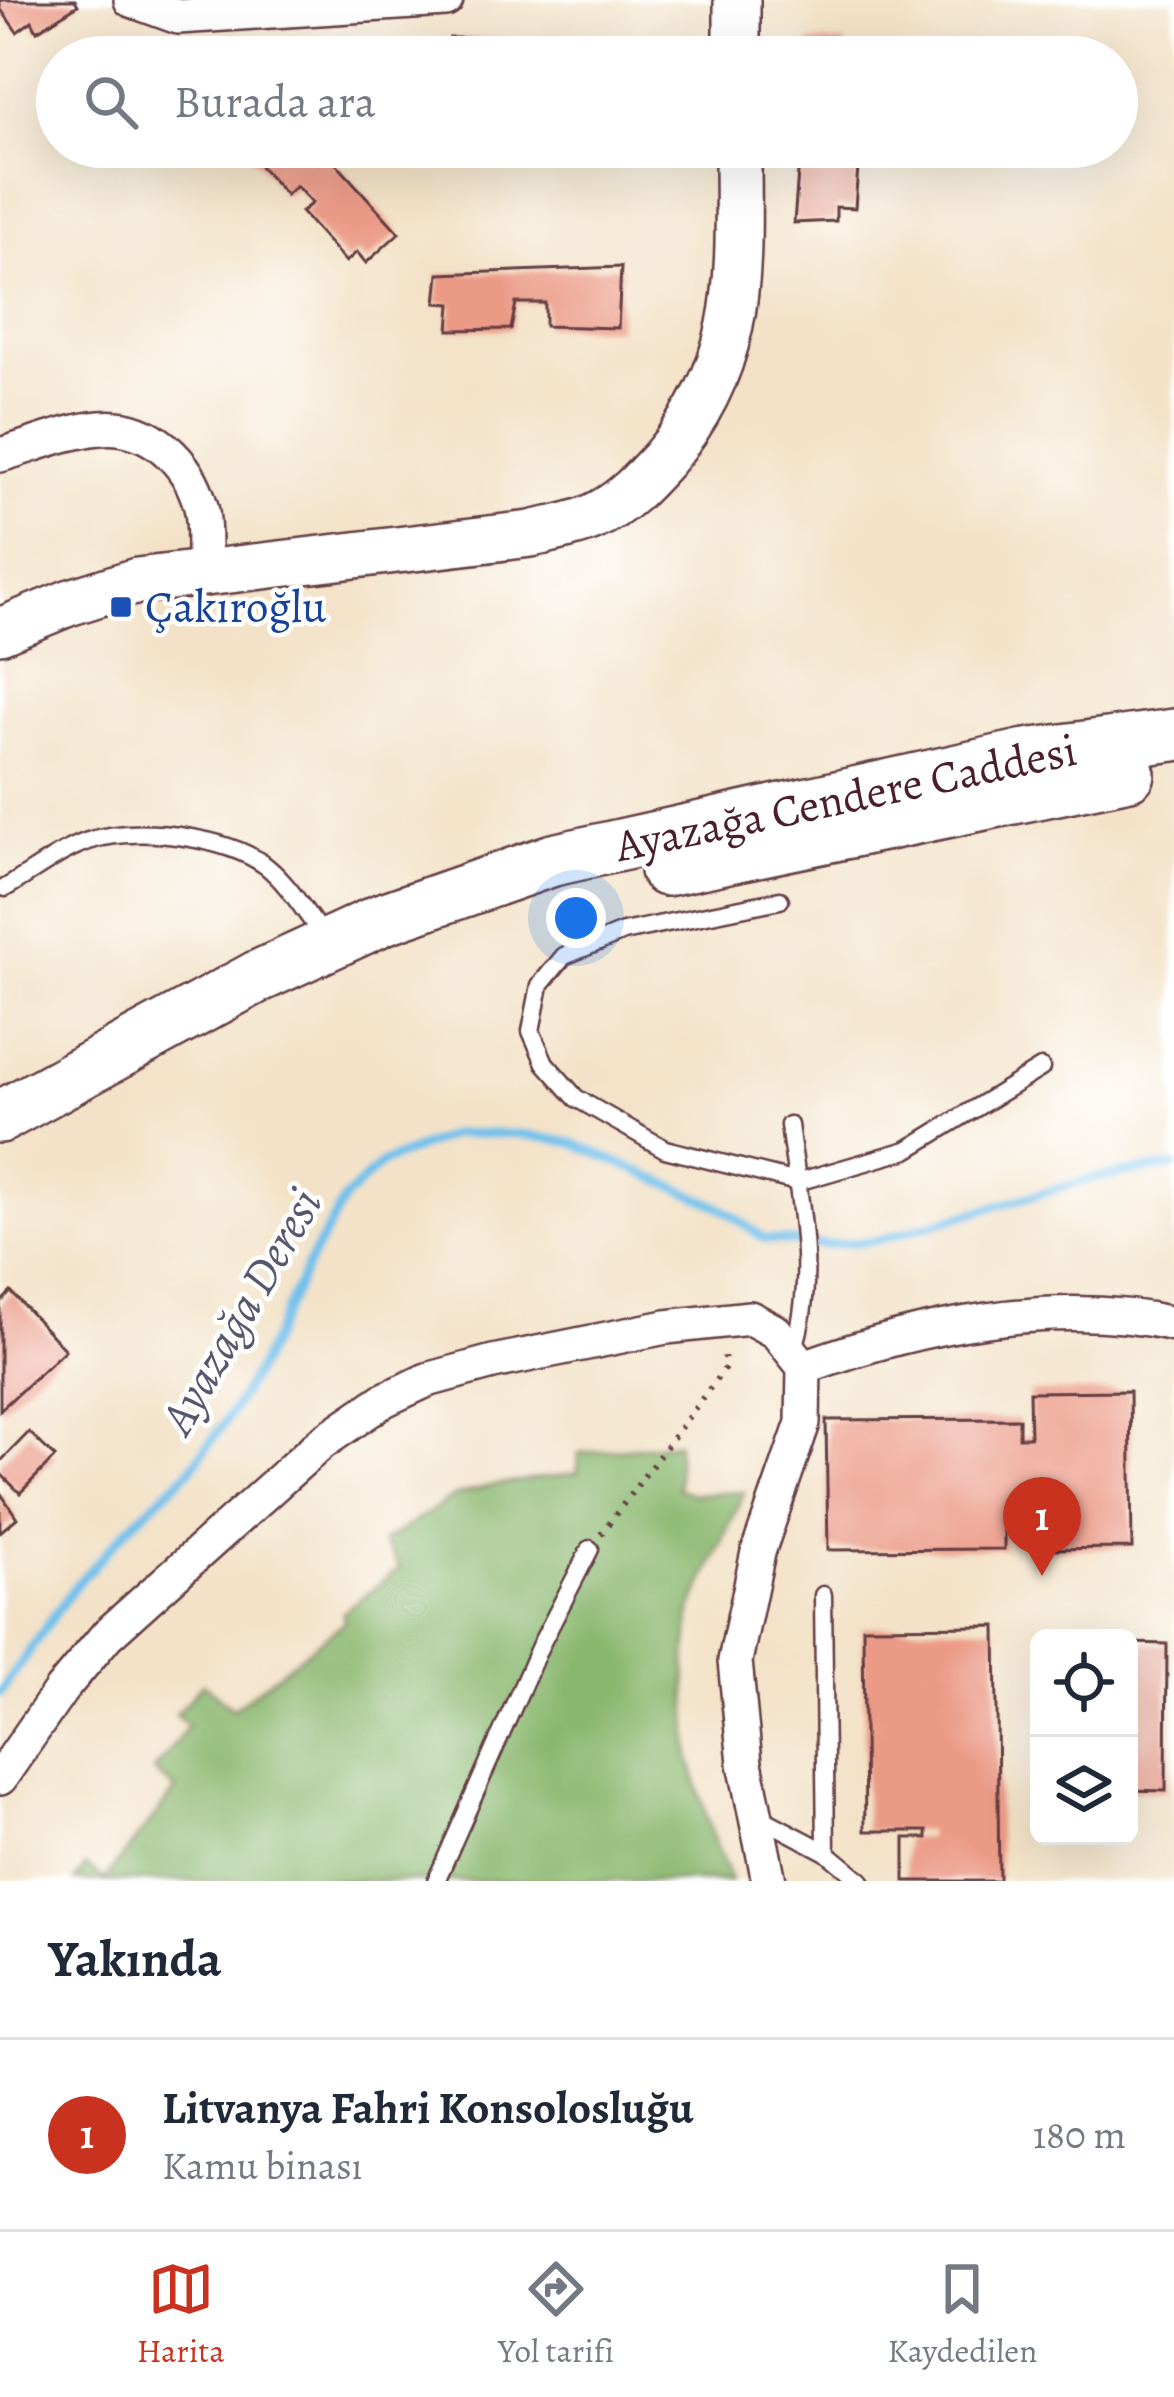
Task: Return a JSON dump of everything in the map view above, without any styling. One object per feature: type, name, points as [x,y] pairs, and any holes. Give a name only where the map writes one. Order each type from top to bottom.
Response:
[{"type":"main road","name":"Ayazağa Cendere Caddesi","points":[[0,1118],[257,977],[383,919],[554,860],[1026,755],[1174,735]]},
{"type":"main road","name":"Ayazağa Cendere Caddesi","points":[[0,1150],[246,1018],[399,945],[570,889],[1104,777],[1174,769]]},
{"type":"street","points":[[131,0],[178,17],[446,0]]},
{"type":"street","points":[[737,0],[737,36]]},
{"type":"street","points":[[0,631],[137,581],[531,534],[590,519],[620,502],[674,446],[713,386],[735,308],[738,168]]},
{"type":"street","points":[[0,455],[97,428],[131,428],[157,442],[187,471],[202,510],[204,573]]},
{"type":"street","points":[[798,1359],[1016,1315],[1146,1318],[1174,1324]]},
{"type":"street","points":[[0,1778],[61,1690],[107,1635],[321,1443],[384,1400],[427,1380],[493,1362],[666,1328],[750,1318],[776,1332],[798,1359],[803,1423],[758,1552],[736,1661],[745,1763],[769,1881]]},
{"type":"lane","points":[[5,888],[93,839],[136,834],[185,837],[227,847],[267,866],[330,944]]},
{"type":"lane","points":[[780,899],[623,932],[565,956],[540,985],[531,1031],[544,1063],[576,1098],[665,1149],[797,1182],[907,1150],[1041,1068]]},
{"type":"lane","points":[[789,1125],[806,1263],[798,1359]]},
{"type":"lane","points":[[436,1881],[540,1646],[590,1549]]},
{"type":"lane","points":[[823,1594],[826,1852]]},
{"type":"lane","points":[[754,1815],[826,1852],[861,1881]]},
{"type":"path","points":[[590,1549],[725,1368],[723,1321]]},
{"type":"green space","points":[[677,1443],[678,1489],[692,1494],[744,1492],[691,1611],[686,1665],[690,1759],[731,1881],[75,1881],[86,1866],[105,1879],[176,1790],[154,1771],[188,1726],[176,1714],[203,1683],[233,1709],[344,1622],[343,1612],[400,1568],[383,1542],[455,1496],[578,1473],[579,1453]]},
{"type":"building","points":[[0,0],[75,0],[78,5],[37,31],[32,21],[17,32],[0,8]]},
{"type":"building","points":[[262,168],[340,168],[399,233],[366,263],[357,252],[346,262],[301,212],[312,203],[296,186],[286,195]]},
{"type":"building","points":[[798,168],[858,168],[855,208],[836,207],[836,221],[794,223]]},
{"type":"building","points":[[621,267],[618,328],[545,326],[545,303],[516,303],[511,329],[449,330],[451,304],[436,303],[439,274]]},
{"type":"building","points":[[11,1292],[65,1350],[0,1410],[0,1303]]},
{"type":"building","points":[[1130,1391],[1132,1548],[1033,1549],[1033,1512],[1004,1513],[1004,1549],[828,1550],[826,1420],[1019,1419],[1019,1437],[1030,1437],[1029,1392]]},
{"type":"building","points":[[29,1432],[55,1457],[20,1493],[0,1473],[0,1462]]},
{"type":"building","points":[[0,1492],[17,1518],[0,1532]]},
{"type":"building","points":[[996,1626],[999,1881],[905,1881],[905,1838],[927,1838],[927,1831],[865,1831],[863,1627]]},
{"type":"building","points":[[1138,1643],[1167,1644],[1166,1791],[1138,1790]]},
{"type":"waterway","name":"Ayazağa Deresi","points":[[0,1693],[74,1587],[188,1472],[226,1421],[345,1198],[382,1163],[453,1134],[521,1134],[573,1143],[719,1206],[765,1239],[822,1245],[874,1241],[1094,1178],[1174,1166]]},
{"type":"place","name":"Çakıroğlu","points":[[121,607]]},
{"type":"place","name":"Litvanya Fahri Konsolosluğu","points":[[1042,1576]]}]
